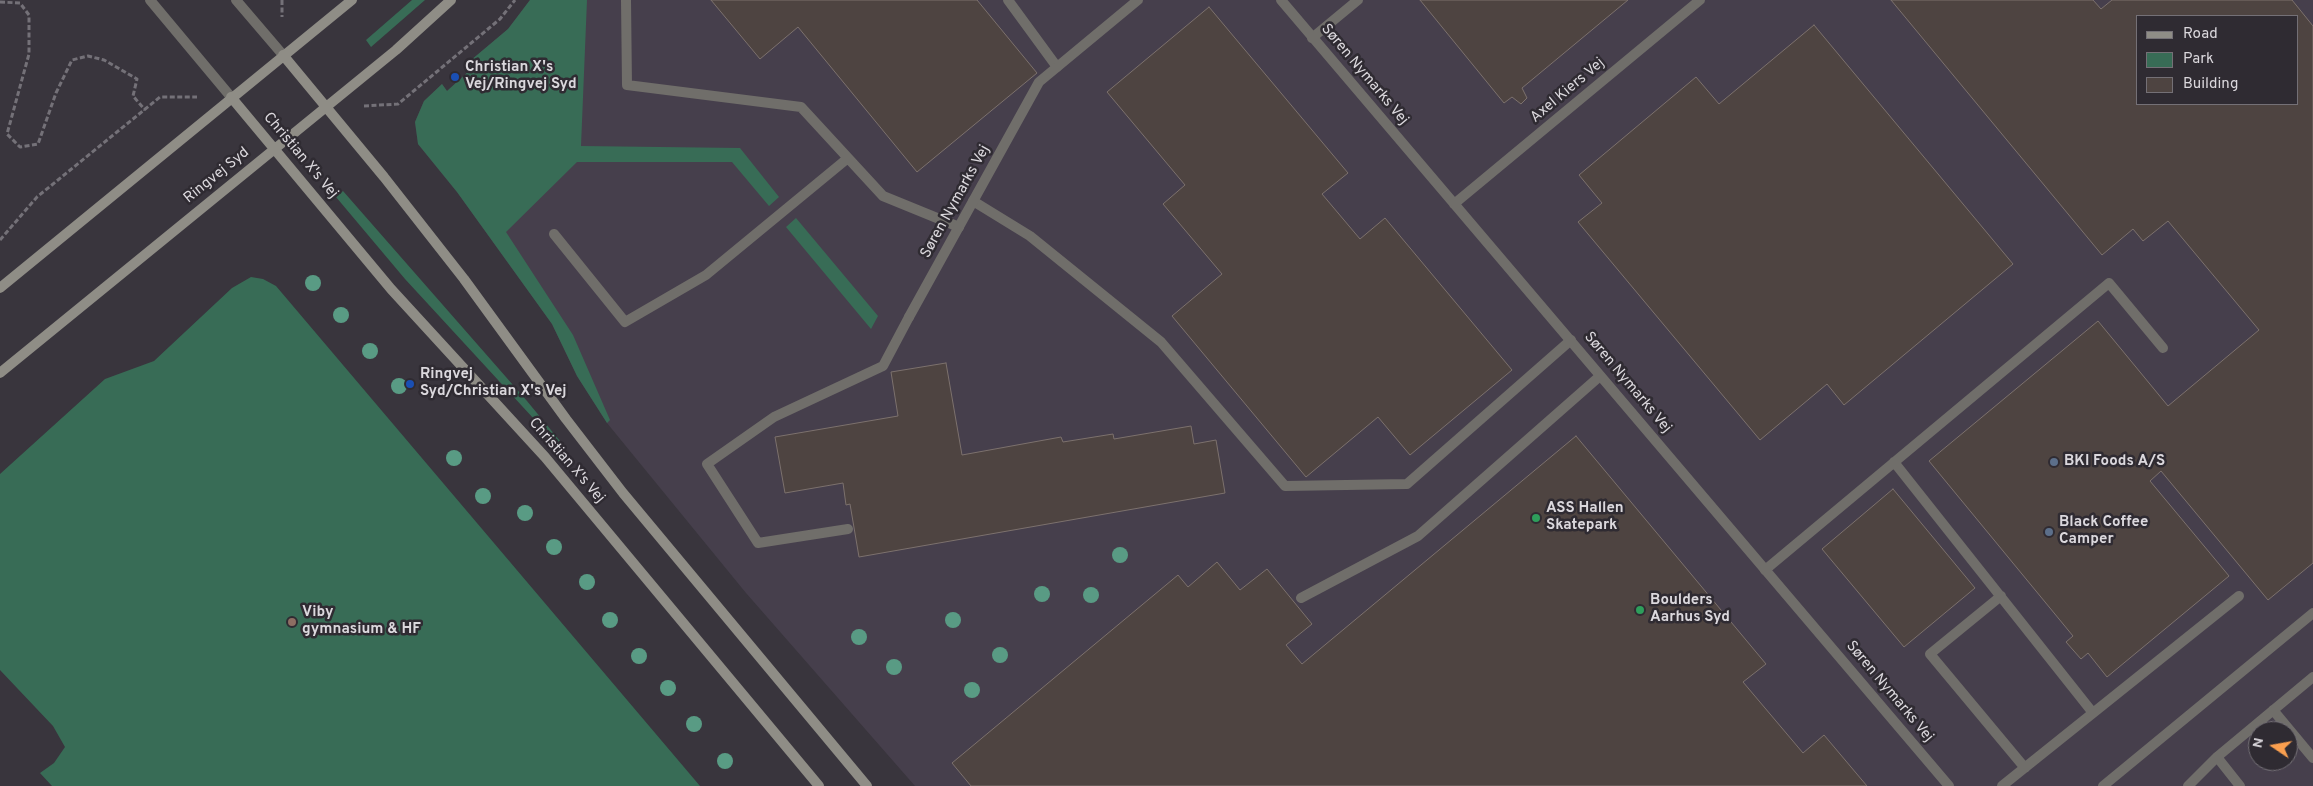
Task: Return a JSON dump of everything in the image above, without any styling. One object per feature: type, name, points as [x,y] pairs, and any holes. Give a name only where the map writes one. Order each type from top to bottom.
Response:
[{"type":"main road","points":[[0,288],[231,97],[352,0]]},
{"type":"main road","name":"Ringvej Syd","points":[[0,373],[396,50],[451,0]]},
{"type":"main road","name":"Christian X's Vej","points":[[283,56],[464,279],[566,419],[623,493],[867,786]]},
{"type":"main road","name":"Christian X's Vej","points":[[231,97],[391,289],[545,457],[819,786]]},
{"type":"street","name":"Christian X's Vej","points":[[150,0],[231,97]]},
{"type":"street","name":"Christian X's Vej","points":[[236,0],[283,56]]},
{"type":"street","points":[[626,0],[627,85],[801,107],[884,196],[959,227]]},
{"type":"street","points":[[1008,0],[1057,67]]},
{"type":"street","name":"Søren Nymarks Vej","points":[[848,529],[758,543],[707,464],[774,417],[883,366],[1039,82],[1138,0]]},
{"type":"street","name":"Søren Nymarks Vej","points":[[1281,0],[1949,786]]},
{"type":"street","points":[[1312,38],[1358,0]]},
{"type":"street","name":"Axel Kiers Vej","points":[[1454,204],[1700,0]]},
{"type":"street","points":[[554,234],[625,322],[706,275],[848,158]]},
{"type":"street","points":[[973,201],[1030,236],[1161,342],[1285,486],[1407,484],[1571,340]]},
{"type":"street","points":[[1765,570],[2109,283],[2163,348]]},
{"type":"street","points":[[1301,598],[1418,536],[1600,376]]},
{"type":"street","points":[[1894,462],[2094,712]]},
{"type":"street","points":[[2001,596],[1930,654],[2025,768]]},
{"type":"street","points":[[2002,786],[2239,596]]},
{"type":"street","points":[[2103,786],[2313,613]]},
{"type":"street","points":[[2188,786],[2217,758],[2313,677]]},
{"type":"street","points":[[2274,710],[2313,758]]},
{"type":"street","points":[[2217,758],[2240,786]]},
{"type":"path","points":[[398,104],[500,19],[515,0]]},
{"type":"path","points":[[0,2],[19,2],[29,15],[29,54],[7,134],[20,147],[38,144],[56,93],[72,60],[88,56],[104,60],[137,79],[133,96],[145,110]]},
{"type":"path","points":[[0,240],[37,197],[160,98]]},
{"type":"shaded area","points":[[530,0],[2313,0],[2313,786],[915,786],[746,593],[607,423],[577,376],[552,324],[457,192],[418,144],[415,122],[424,101],[442,84],[447,91],[469,71],[464,66],[508,29]]},
{"type":"green space","points":[[412,0],[425,0],[371,47],[366,40]]},
{"type":"green space","points":[[530,0],[587,0],[581,146],[740,148],[779,197],[769,206],[732,162],[577,162],[506,232],[573,335],[610,420],[607,423],[577,376],[552,324],[457,192],[418,144],[415,122],[424,101],[442,84],[447,91],[469,71],[464,66],[508,29]]},
{"type":"green space","points":[[343,191],[527,401],[560,441],[557,444],[405,279],[336,197]]},
{"type":"green space","points":[[796,218],[878,316],[871,329],[786,227]]},
{"type":"green space","name":"Viby gymnasium & HF","points":[[251,277],[263,279],[276,286],[700,786],[52,786],[40,773],[54,763],[65,747],[53,726],[0,670],[0,474],[105,379],[154,361],[232,288]]},
{"type":"building","points":[[711,0],[977,0],[1037,73],[917,172],[798,27],[760,59]]},
{"type":"building","points":[[1420,0],[1628,0],[1522,88],[1527,98],[1521,104],[1512,97],[1504,103]]},
{"type":"building","points":[[1891,0],[2093,0],[2101,9],[2112,0],[2292,0],[2313,26],[2313,563],[2268,600],[2161,471],[2150,481],[2229,576],[2107,677],[2088,653],[2081,659],[2066,642],[2073,636],[1929,461],[2098,321],[2168,406],[2259,330],[2168,221],[2143,241],[2133,229],[2102,255]]},
{"type":"building","points":[[1209,7],[1348,173],[1322,194],[1360,239],[1385,218],[1512,370],[1410,455],[1378,417],[1306,477],[1172,316],[1222,274],[1163,204],[1185,185],[1107,92]]},
{"type":"building","points":[[1814,25],[2013,264],[1844,405],[1827,384],[1760,440],[1578,222],[1602,203],[1579,175],[1696,77],[1719,104]]},
{"type":"building","points":[[946,363],[962,455],[1061,437],[1063,442],[1113,434],[1114,439],[1191,426],[1194,444],[1216,440],[1225,493],[859,557],[850,504],[846,505],[843,483],[785,493],[775,437],[898,416],[891,372]]},
{"type":"building","points":[[1576,436],[1766,664],[1743,682],[1803,753],[1824,735],[1867,786],[971,786],[952,763],[1178,575],[1188,587],[1217,562],[1240,590],[1267,569],[1312,624],[1286,645],[1302,664]]},
{"type":"building","points":[[1893,489],[1975,588],[1904,647],[1822,549]]},
{"type":"place","name":"Christian X's Vej/Ringvej Syd","points":[[455,77]]},
{"type":"place","name":"Ringvej Syd/Christian X's Vej","points":[[410,384]]},
{"type":"place","name":"BKI Foods A/S","points":[[2054,462]]},
{"type":"place","name":"ASS Hallen Skatepark","points":[[1536,518]]},
{"type":"place","name":"Black Coffee Camper","points":[[2049,532]]},
{"type":"place","name":"Boulders Aarhus Syd","points":[[1640,610]]},
{"type":"place","name":"Viby gymnasium & HF","points":[[292,622]]}]
